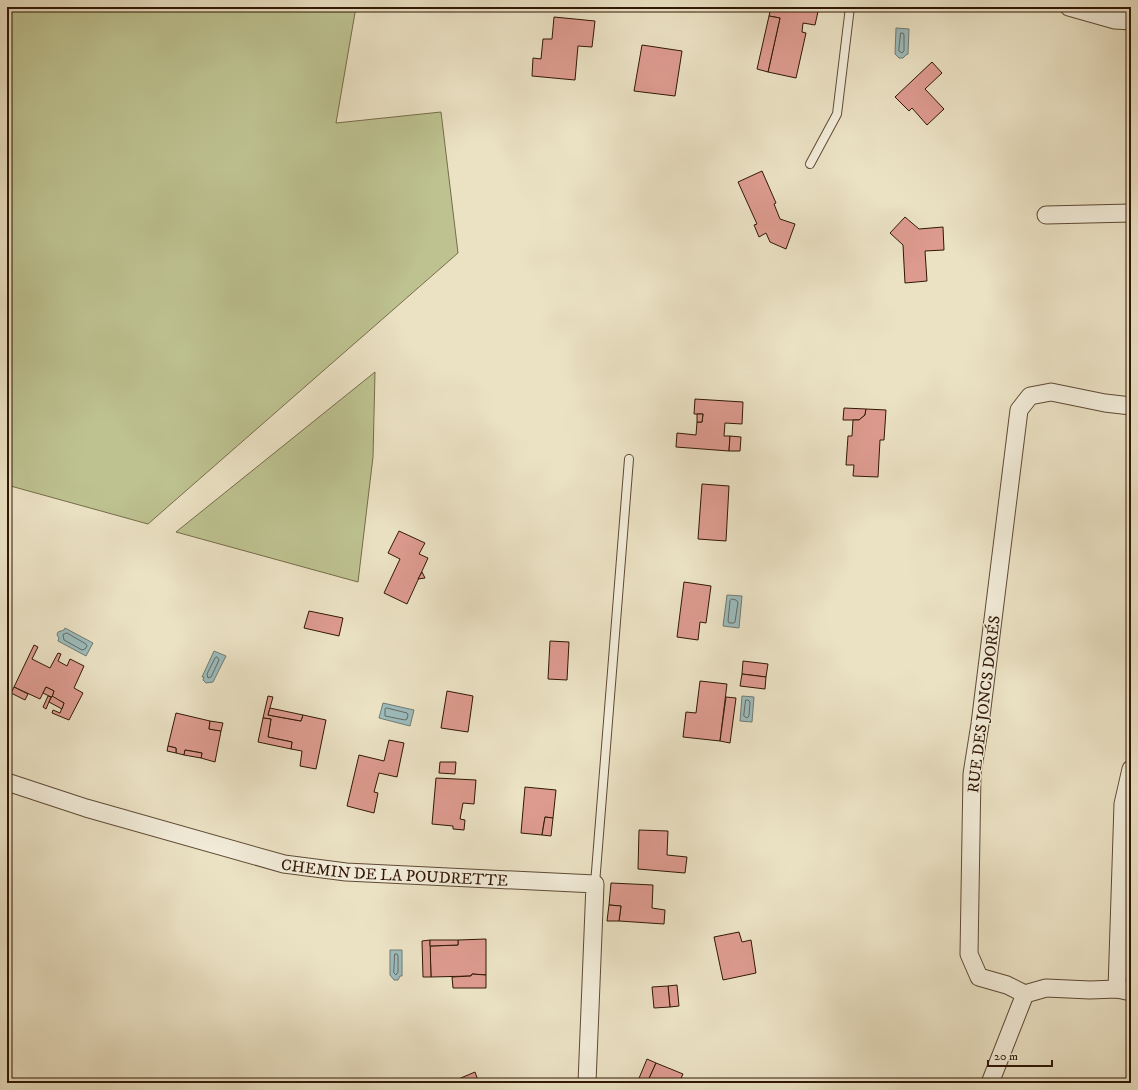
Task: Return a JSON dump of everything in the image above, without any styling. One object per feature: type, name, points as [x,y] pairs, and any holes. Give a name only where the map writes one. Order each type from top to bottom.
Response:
[{"type":"street","points":[[1069,7],[1115,20],[1131,20]]},
{"type":"street","points":[[1046,215],[1131,213]]},
{"type":"street","name":"RUE DES JONCS DORÉS","points":[[1025,994],[1007,985],[979,977],[968,954],[972,774],[981,717],[1019,410],[1030,396],[1051,392],[1105,403],[1131,406]]},
{"type":"street","points":[[990,1083],[1025,994],[1046,988],[1124,990],[1123,804],[1131,769]]},
{"type":"street","name":"CHEMIN DE LA POUDRETTE","points":[[7,782],[86,808],[284,864],[346,872],[595,884]]},
{"type":"street","points":[[587,1083],[595,884]]},
{"type":"lane","points":[[810,164],[836,114],[850,7]]},
{"type":"lane","points":[[595,884],[629,459]]},
{"type":"green space","points":[[7,7],[356,7],[336,123],[441,112],[458,253],[148,524],[7,485]]},
{"type":"green space","points":[[375,372],[373,457],[358,582],[176,532]]},
{"type":"water","points":[[896,28],[909,29],[908,54],[903,58],[899,58],[895,54]]},
{"type":"water","points":[[727,595],[742,596],[739,628],[723,626]]},
{"type":"water","points":[[65,628],[93,643],[86,656],[58,641],[58,632],[64,630]]},
{"type":"water","points":[[214,651],[226,656],[213,682],[206,683],[203,680],[204,677],[202,677]]},
{"type":"water","points":[[742,696],[754,697],[752,722],[740,721]]},
{"type":"water","points":[[383,703],[414,710],[410,726],[379,718]]},
{"type":"water","points":[[390,950],[402,950],[402,976],[400,976],[398,980],[394,980],[390,975]]},
{"type":"building","points":[[771,7],[819,7],[815,25],[803,23],[802,32],[806,33],[796,78],[768,72],[780,18],[769,16]]},
{"type":"building","points":[[769,16],[780,18],[768,72],[757,69]]},
{"type":"building","points":[[554,17],[595,21],[592,47],[578,46],[575,80],[532,76],[533,58],[541,59],[543,39],[552,39]]},
{"type":"building","points":[[642,45],[682,51],[675,96],[634,91]]},
{"type":"building","points":[[932,62],[942,73],[925,89],[944,109],[927,125],[912,108],[909,111],[895,97]]},
{"type":"building","points":[[762,171],[776,203],[774,204],[780,219],[795,224],[786,249],[770,242],[766,233],[759,237],[754,225],[757,224],[738,182]]},
{"type":"building","points":[[905,217],[919,229],[943,227],[944,250],[925,251],[927,281],[905,283],[903,245],[890,233]]},
{"type":"building","points":[[695,399],[743,402],[742,424],[725,423],[724,436],[730,436],[729,451],[676,447],[677,433],[696,435],[697,422],[702,422],[703,414],[694,414]]},
{"type":"building","points":[[844,408],[866,409],[865,415],[859,420],[843,420]]},
{"type":"building","points":[[866,409],[886,410],[884,440],[880,440],[878,477],[853,476],[854,465],[846,465],[848,436],[852,436],[853,420],[859,420],[865,415]]},
{"type":"building","points":[[697,414],[703,414],[702,422],[697,422]]},
{"type":"building","points":[[730,436],[741,437],[740,451],[729,451]]},
{"type":"building","points":[[702,484],[729,486],[726,541],[698,539]]},
{"type":"building","points":[[399,531],[425,543],[419,554],[428,558],[407,604],[384,593],[400,559],[388,553]]},
{"type":"building","points":[[422,572],[425,578],[418,579]]},
{"type":"building","points":[[684,582],[711,586],[706,623],[700,622],[698,640],[677,637]]},
{"type":"building","points":[[309,611],[343,618],[339,636],[304,628]]},
{"type":"building","points":[[550,641],[569,642],[567,680],[548,679]]},
{"type":"building","points":[[34,645],[38,647],[32,659],[50,668],[58,653],[61,654],[58,661],[67,666],[70,659],[84,666],[74,688],[83,693],[69,720],[52,713],[53,710],[60,713],[64,703],[52,697],[54,691],[46,687],[40,699],[14,687]]},
{"type":"building","points":[[743,661],[768,664],[766,677],[742,674]]},
{"type":"building","points":[[742,674],[766,677],[765,689],[740,686]]},
{"type":"building","points":[[700,681],[727,684],[720,741],[683,737],[686,712],[696,713]]},
{"type":"building","points":[[14,687],[28,694],[25,700],[11,693]]},
{"type":"building","points":[[46,687],[54,691],[52,697],[43,693]]},
{"type":"building","points":[[447,691],[473,696],[468,732],[441,728]]},
{"type":"building","points":[[48,696],[51,697],[46,709],[43,707]]},
{"type":"building","points":[[52,696],[64,703],[62,709],[49,702]]},
{"type":"building","points":[[268,696],[273,697],[268,715],[301,721],[303,715],[326,720],[316,769],[300,766],[302,751],[291,749],[292,742],[268,737],[271,719],[263,718]]},
{"type":"building","points":[[726,697],[736,698],[730,743],[720,741]]},
{"type":"building","points":[[270,708],[303,715],[301,721],[268,715]]},
{"type":"building","points":[[176,713],[210,721],[209,729],[221,731],[215,762],[201,758],[202,753],[185,750],[184,755],[176,753],[176,748],[168,746]]},
{"type":"building","points":[[263,718],[271,719],[268,737],[292,742],[291,749],[258,742]]},
{"type":"building","points":[[210,721],[223,723],[221,731],[209,729]]},
{"type":"building","points":[[389,740],[404,743],[397,777],[379,773],[374,792],[378,793],[374,813],[347,806],[359,755],[384,761]]},
{"type":"building","points":[[168,746],[176,748],[176,753],[167,751]]},
{"type":"building","points":[[185,750],[202,753],[201,758],[184,755]]},
{"type":"building","points":[[440,762],[456,762],[455,774],[439,773]]},
{"type":"building","points":[[436,778],[476,780],[474,804],[463,803],[460,819],[465,820],[464,830],[453,829],[453,826],[432,824]]},
{"type":"building","points":[[525,787],[556,790],[553,818],[545,817],[542,835],[521,833]]},
{"type":"building","points":[[545,817],[553,818],[551,836],[542,835]]},
{"type":"building","points":[[639,830],[668,831],[667,855],[687,857],[685,873],[638,869]]},
{"type":"building","points":[[611,883],[653,885],[652,908],[665,910],[664,924],[619,921],[621,906],[609,905]]},
{"type":"building","points":[[609,905],[621,906],[619,921],[607,921]]},
{"type":"building","points":[[739,932],[742,942],[751,940],[756,973],[723,980],[714,937]]},
{"type":"building","points":[[486,939],[486,975],[472,974],[471,976],[431,977],[430,946],[458,945],[458,940]]},
{"type":"building","points":[[430,940],[431,977],[423,977],[422,941]]},
{"type":"building","points":[[430,940],[458,940],[458,945],[430,946]]},
{"type":"building","points":[[472,974],[486,975],[486,988],[453,988],[452,977],[471,976]]},
{"type":"building","points":[[677,985],[679,1006],[670,1007],[668,986]]},
{"type":"building","points":[[668,986],[670,1007],[654,1008],[652,987]]},
{"type":"building","points":[[647,1059],[656,1063],[647,1083],[637,1083]]},
{"type":"building","points":[[656,1063],[683,1074],[679,1083],[647,1083]]},
{"type":"building","points":[[475,1072],[479,1083],[449,1083]]}]
